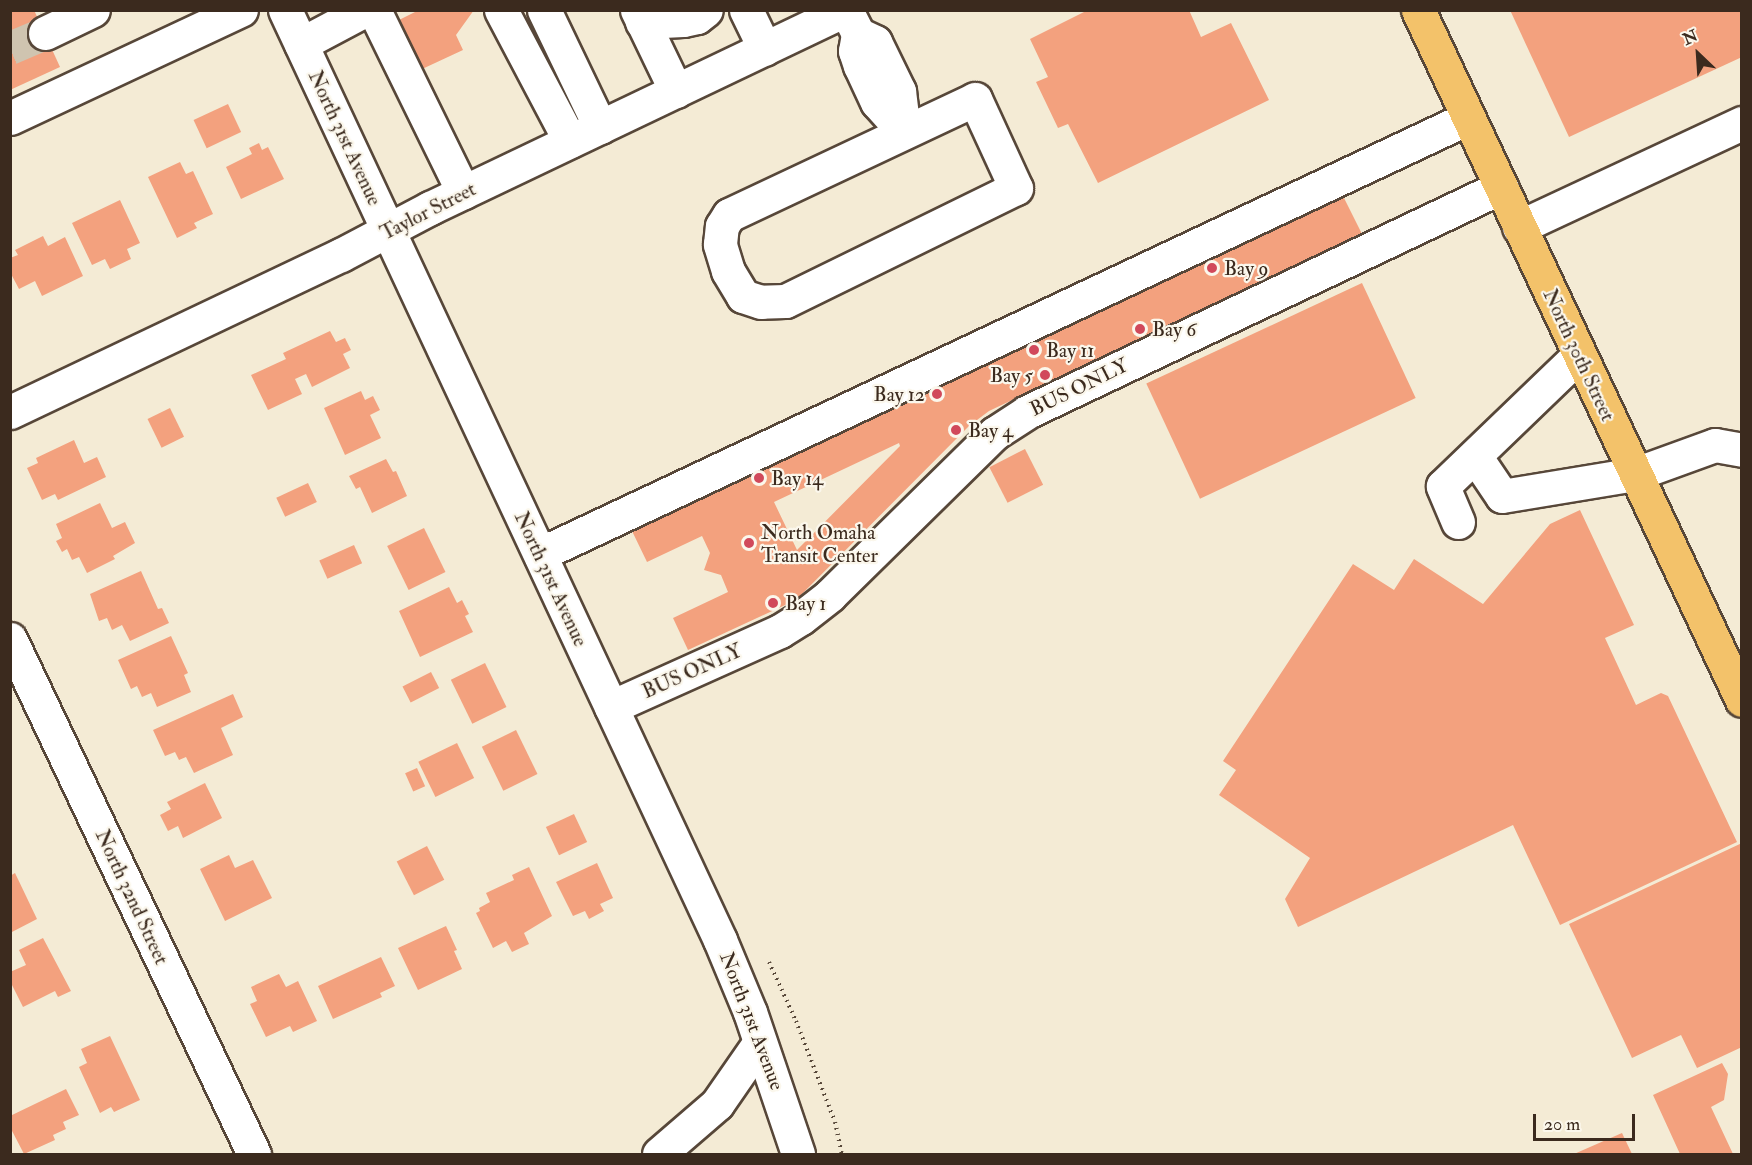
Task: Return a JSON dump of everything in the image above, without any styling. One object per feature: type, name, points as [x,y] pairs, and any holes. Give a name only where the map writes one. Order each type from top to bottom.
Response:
[{"type":"main road","name":"North 30th Street","points":[[1418,10],[1742,700]]},
{"type":"street","points":[[10,118],[241,10]]},
{"type":"street","name":"North 31st Avenue","points":[[285,10],[732,966],[798,1155]]},
{"type":"street","points":[[301,44],[365,10]]},
{"type":"street","points":[[374,10],[463,192]]},
{"type":"street","points":[[501,10],[570,141]]},
{"type":"street","points":[[544,10],[600,127]]},
{"type":"street","points":[[640,16],[683,20],[697,17],[706,10]]},
{"type":"street","points":[[746,10],[765,49]]},
{"type":"street","points":[[45,33],[93,11]]},
{"type":"street","points":[[640,16],[676,91]]},
{"type":"street","points":[[849,17],[855,51],[877,102],[904,132]]},
{"type":"street","name":"Taylor Street","points":[[10,411],[765,49],[849,17]]},
{"type":"street","points":[[975,99],[1016,188],[785,301],[761,302],[743,296],[728,270],[720,244],[722,226],[729,215],[904,132],[975,99]]},
{"type":"street","points":[[540,554],[1468,118]]},
{"type":"street","points":[[1520,227],[1742,123]]},
{"type":"street","name":"BUS ONLY","points":[[611,707],[772,634],[801,618],[830,595],[995,433],[1027,412],[1501,187]]},
{"type":"street","points":[[1458,522],[1443,486],[1579,355]]},
{"type":"street","points":[[1474,456],[1502,496],[1635,474],[1715,445],[1742,450]]},
{"type":"street","name":"North 32nd Street","points":[[10,639],[254,1155]]},
{"type":"street","points":[[659,1155],[717,1104],[760,1042]]},
{"type":"building","points":[[10,10],[34,10],[60,67],[10,90]]},
{"type":"building","points":[[419,10],[474,10],[456,35],[463,50],[420,70],[397,21]]},
{"type":"building","points":[[1088,10],[1189,10],[1201,37],[1231,23],[1269,100],[1098,183],[1068,124],[1058,128],[1036,82],[1048,77],[1030,39]]},
{"type":"building","points":[[1510,10],[1742,10],[1742,57],[1569,137]]},
{"type":"building","points":[[228,104],[241,132],[207,148],[194,120]]},
{"type":"building","points":[[259,143],[262,150],[268,147],[284,179],[241,199],[226,167],[252,154],[249,148]]},
{"type":"building","points":[[180,162],[186,174],[193,171],[213,214],[194,223],[197,228],[177,238],[148,177]]},
{"type":"building","points":[[1343,196],[1362,234],[989,411],[969,426],[796,600],[688,650],[673,618],[728,592],[721,575],[704,570],[710,553],[702,536],[647,562],[632,531]],"holes":[[[899,443],[900,446],[797,550],[774,502]]]},
{"type":"building","points":[[120,200],[140,243],[127,249],[131,259],[110,269],[105,259],[92,265],[72,223]]},
{"type":"building","points":[[43,236],[48,246],[65,237],[83,276],[42,296],[35,281],[19,289],[10,272],[10,258],[18,255],[15,250]]},
{"type":"building","points":[[1362,283],[1416,398],[1200,499],[1146,384]]},
{"type":"building","points":[[330,331],[336,342],[345,338],[351,350],[343,354],[350,368],[312,387],[306,374],[295,379],[302,394],[268,410],[251,375],[286,359],[283,353]]},
{"type":"building","points":[[361,391],[365,400],[373,396],[380,410],[370,415],[381,438],[345,455],[324,408]]},
{"type":"building","points":[[170,408],[184,437],[162,448],[148,419]]},
{"type":"building","points":[[74,440],[84,463],[97,457],[106,477],[58,500],[55,494],[42,500],[27,468],[38,463],[36,458]]},
{"type":"building","points":[[1025,449],[1043,485],[1008,503],[989,467]]},
{"type":"building","points":[[386,459],[393,472],[396,471],[407,496],[372,513],[360,487],[356,489],[349,476]]},
{"type":"building","points":[[308,483],[317,502],[285,517],[276,498]]},
{"type":"building","points":[[100,503],[112,528],[125,522],[135,543],[113,556],[115,559],[87,573],[79,557],[72,560],[67,549],[62,552],[56,541],[62,538],[56,524]]},
{"type":"building","points":[[1580,510],[1634,625],[1605,638],[1636,705],[1661,693],[1668,696],[1737,842],[1560,925],[1513,825],[1298,927],[1285,899],[1310,858],[1219,795],[1236,770],[1223,761],[1353,564],[1394,590],[1414,559],[1483,604],[1550,524]]},
{"type":"building","points":[[424,528],[445,572],[409,590],[387,546]]},
{"type":"building","points":[[354,545],[362,563],[327,579],[319,560]]},
{"type":"building","points":[[141,571],[158,609],[162,608],[169,623],[130,641],[122,625],[112,630],[107,618],[99,621],[90,594]]},
{"type":"building","points":[[449,587],[457,603],[462,600],[469,614],[465,616],[473,632],[420,657],[399,611]]},
{"type":"building","points":[[171,636],[188,673],[184,675],[191,692],[157,707],[151,693],[142,697],[137,686],[131,689],[118,660]]},
{"type":"building","points":[[485,663],[506,707],[472,724],[451,680]]},
{"type":"building","points":[[431,672],[439,688],[411,703],[402,687]]},
{"type":"building","points":[[233,694],[243,717],[221,728],[233,755],[194,773],[186,757],[179,760],[175,752],[165,756],[153,730]]},
{"type":"building","points":[[516,730],[537,774],[503,791],[482,747]]},
{"type":"building","points":[[457,743],[474,778],[435,797],[418,762]]},
{"type":"building","points":[[417,768],[425,786],[413,792],[405,773]]},
{"type":"building","points":[[205,783],[222,818],[183,838],[178,826],[168,831],[160,815],[171,809],[167,802]]},
{"type":"building","points":[[574,814],[587,842],[559,855],[546,827]]},
{"type":"building","points":[[1742,843],[1742,1047],[1697,1068],[1681,1035],[1632,1058],[1569,924]]},
{"type":"building","points":[[427,846],[444,880],[414,895],[397,861]]},
{"type":"building","points":[[229,855],[235,868],[253,860],[272,898],[225,921],[200,869]]},
{"type":"building","points":[[597,863],[613,898],[600,904],[604,911],[589,919],[585,911],[573,916],[556,882]]},
{"type":"building","points":[[529,867],[552,916],[524,933],[529,944],[512,952],[506,941],[493,948],[476,913],[480,911],[479,908],[490,902],[486,893],[514,880],[512,875]]},
{"type":"building","points":[[15,873],[37,919],[10,933],[10,876]]},
{"type":"building","points":[[446,926],[457,950],[454,951],[462,969],[418,990],[398,948]]},
{"type":"building","points":[[43,938],[71,991],[58,997],[55,991],[23,1007],[10,981],[10,972],[26,965],[19,950]]},
{"type":"building","points":[[381,957],[395,986],[380,993],[382,997],[333,1019],[318,986]]},
{"type":"building","points":[[279,974],[286,987],[298,981],[317,1021],[293,1032],[290,1026],[266,1037],[250,1004],[257,1001],[251,987]]},
{"type":"building","points":[[110,1036],[140,1100],[114,1112],[111,1107],[100,1113],[79,1067],[87,1063],[81,1049]]},
{"type":"building","points":[[1722,1063],[1728,1074],[1724,1100],[1711,1107],[1733,1154],[1680,1154],[1653,1095]]},
{"type":"building","points":[[66,1089],[79,1115],[63,1122],[66,1129],[53,1135],[55,1140],[24,1154],[10,1127],[10,1116]]},
{"type":"building","points":[[1622,1133],[1632,1154],[1574,1154]]},
{"type":"tunnel","points":[[10,48],[45,33]]},
{"type":"place","name":"Bay 9","points":[[1212,268]]},
{"type":"place","name":"Bay 6","points":[[1140,329]]},
{"type":"place","name":"Bay 11","points":[[1034,350]]},
{"type":"place","name":"Bay 5","points":[[1045,375]]},
{"type":"place","name":"Bay 12","points":[[937,394]]},
{"type":"place","name":"Bay 4","points":[[956,430]]},
{"type":"place","name":"Bay 14","points":[[759,478]]},
{"type":"place","name":"North Omaha Transit Center","points":[[749,543]]},
{"type":"place","name":"Bay 1","points":[[773,603]]}]
